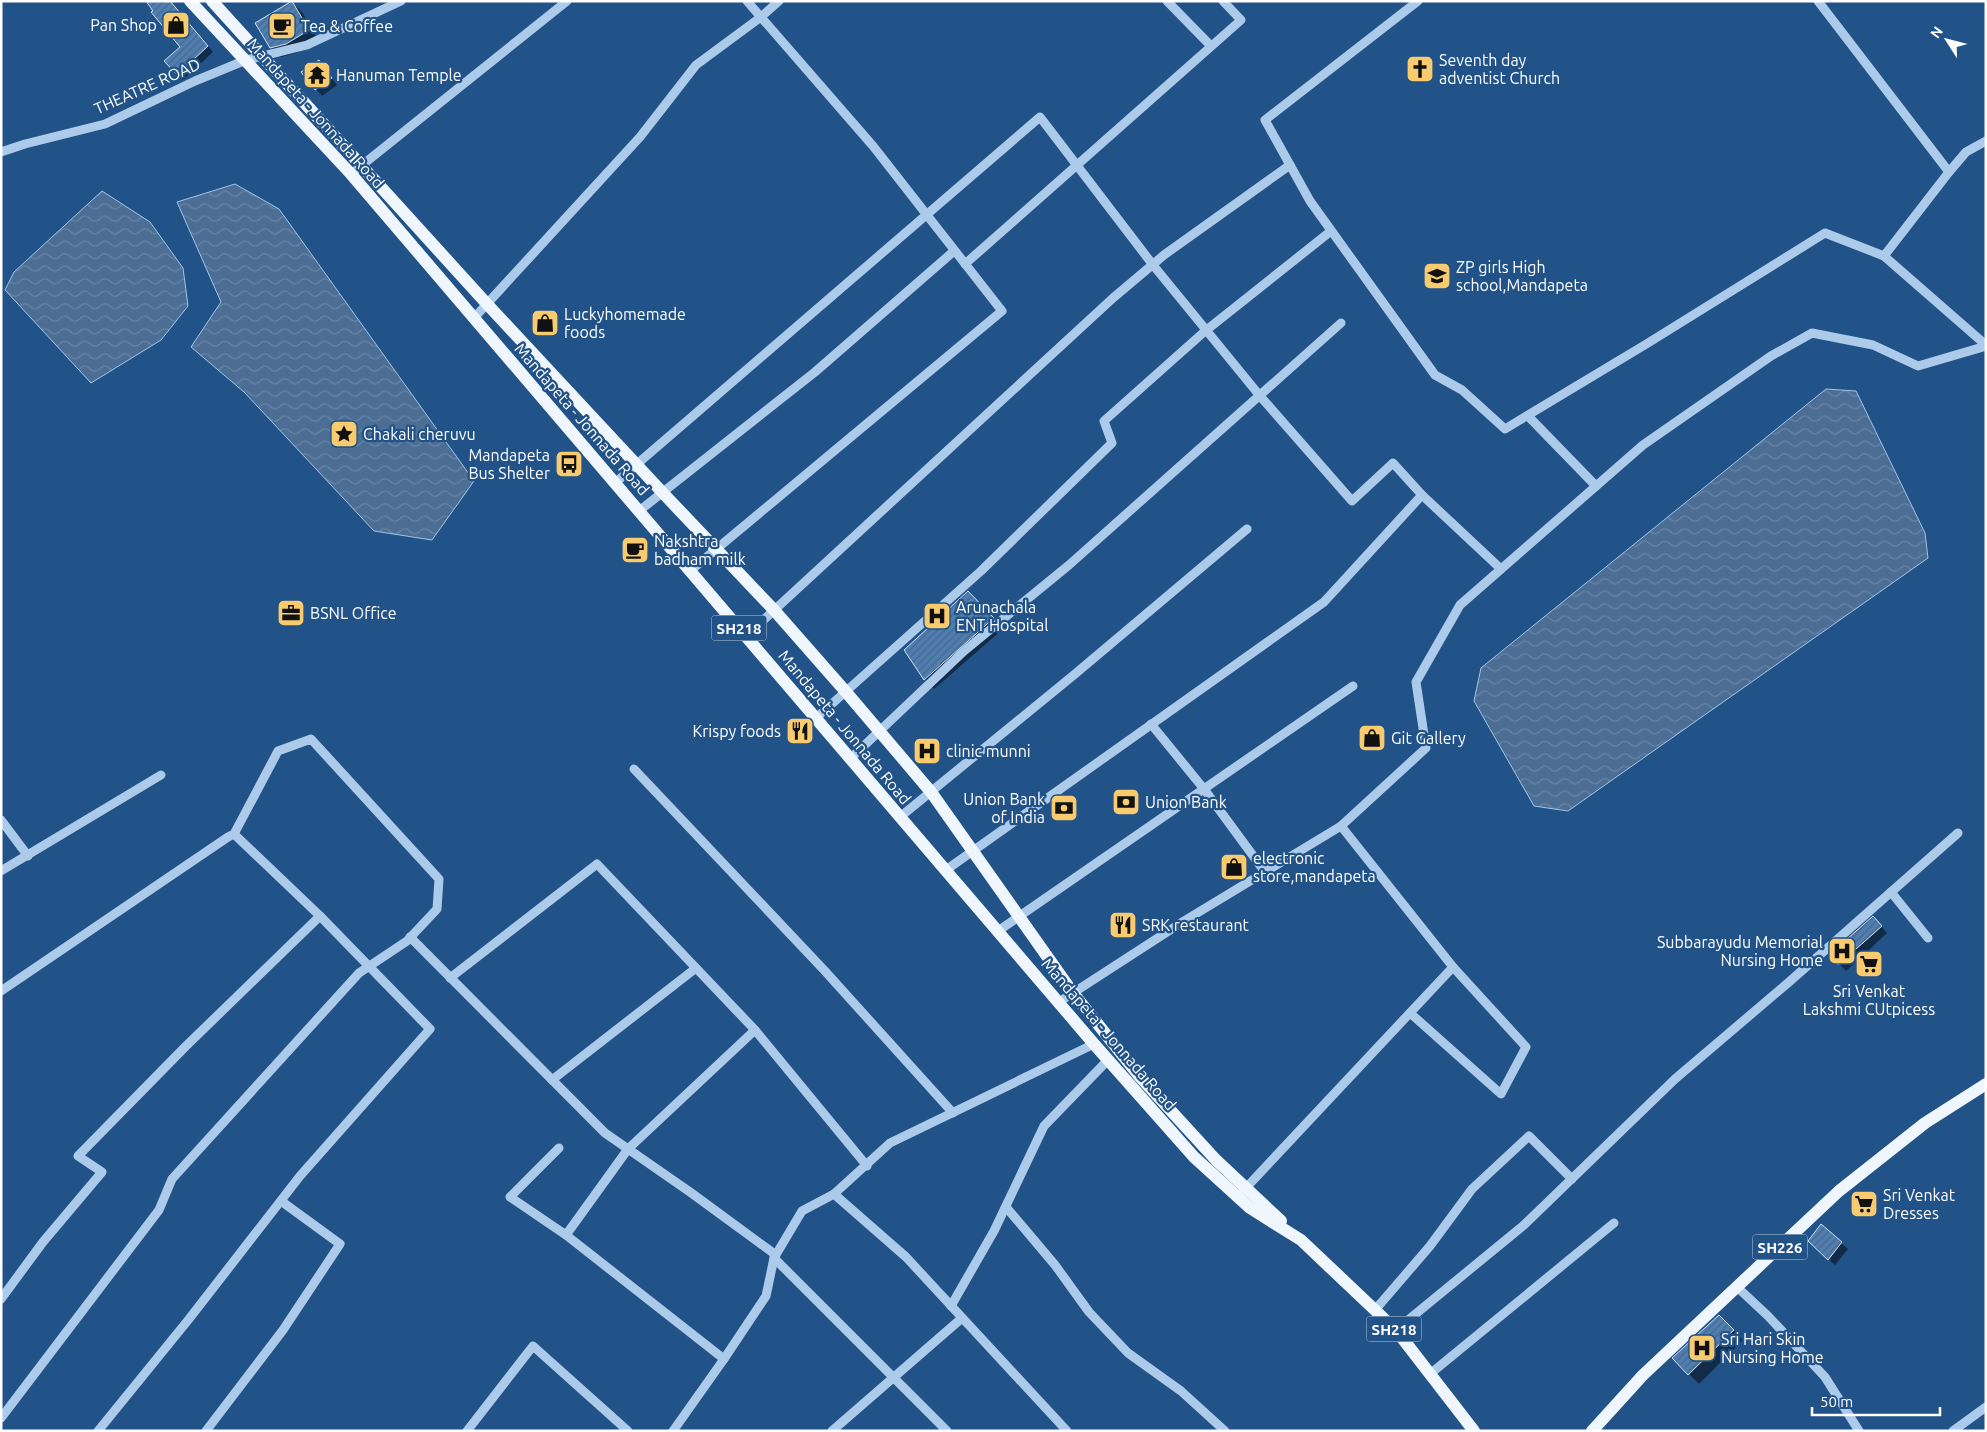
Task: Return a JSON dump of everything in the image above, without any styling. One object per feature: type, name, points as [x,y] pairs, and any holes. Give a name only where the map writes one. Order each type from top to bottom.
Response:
[{"type":"main road","name":"Mandapeta - Jonnada Road","points":[[190,1],[351,174],[1094,1044],[1194,1157],[1242,1192],[1250,1208],[1301,1240],[1396,1330],[1474,1431]]},
{"type":"main road","name":"SH218","points":[[212,1],[363,165],[487,304],[774,610],[846,692],[931,792],[1073,993],[1140,1077],[1216,1160],[1242,1192]]},
{"type":"main road","name":"SH226","points":[[1592,1431],[1643,1375],[1839,1191],[1925,1123],[1986,1084]]},
{"type":"street","name":"THEATRE ROAD","points":[[1,152],[105,124],[195,81],[246,60],[307,45],[401,1]]},
{"type":"street","points":[[351,174],[567,1]]},
{"type":"street","points":[[690,571],[1002,311],[873,146],[747,1]]},
{"type":"street","points":[[474,318],[640,137],[696,65],[761,17],[779,1]]},
{"type":"street","points":[[1167,1],[1211,46]]},
{"type":"street","points":[[965,264],[1241,20],[1223,1]]},
{"type":"street","points":[[1418,1],[1265,120],[1310,201],[1435,375],[1462,390],[1505,430],[1825,233],[1884,256],[1986,345]]},
{"type":"street","points":[[1818,1],[1949,172]]},
{"type":"street","points":[[616,484],[1040,117],[1206,330],[1260,396],[1352,501],[1393,463],[1422,495],[1502,569]]},
{"type":"street","points":[[1884,256],[1966,152],[1986,141]]},
{"type":"street","points":[[746,636],[1105,305],[1153,264],[1290,166]]},
{"type":"street","points":[[816,718],[981,571],[1112,443],[1104,421],[1206,330],[1331,231]]},
{"type":"street","points":[[639,511],[815,372],[954,251]]},
{"type":"street","points":[[851,758],[964,651],[1069,565],[1341,323]]},
{"type":"street","points":[[1059,1002],[1184,921],[1341,826],[1426,748],[1416,682],[1460,605],[1642,445],[1771,356],[1812,333],[1873,345],[1918,366],[1986,345]]},
{"type":"street","points":[[1528,416],[1596,486]]},
{"type":"street","points":[[946,870],[1324,602],[1422,495]]},
{"type":"street","points":[[900,817],[1247,528]]},
{"type":"street","points":[[998,931],[1353,686]]},
{"type":"street","points":[[1151,724],[1204,789],[1265,872]]},
{"type":"street","points":[[1,991],[234,834],[278,751],[311,739],[439,879],[437,909],[410,937],[358,972],[172,1179],[159,1210],[1,1418]]},
{"type":"street","points":[[634,769],[824,970],[953,1113]]},
{"type":"street","points":[[1,872],[161,775]]},
{"type":"street","points":[[1,820],[28,856]]},
{"type":"street","points":[[1341,826],[1453,967],[1526,1047],[1501,1094],[1410,1013]]},
{"type":"street","points":[[1396,1330],[1524,1225],[1675,1079],[1958,833]]},
{"type":"street","points":[[98,1431],[189,1319],[300,1176],[430,1029],[320,916],[234,834]]},
{"type":"street","points":[[450,978],[597,864],[755,1030],[868,1166]]},
{"type":"street","points":[[1891,892],[1928,938]]},
{"type":"street","points":[[1,1299],[43,1242],[102,1172],[78,1156],[186,1046],[320,916]]},
{"type":"street","points":[[410,937],[606,1133],[775,1257],[947,1431]]},
{"type":"street","points":[[1242,1192],[1453,967]]},
{"type":"street","points":[[552,1080],[696,968]]},
{"type":"street","points":[[566,1234],[628,1149],[755,1030]]},
{"type":"street","points":[[673,1431],[766,1296],[775,1257],[802,1211],[834,1194],[868,1166],[890,1143],[1094,1044]]},
{"type":"street","points":[[951,1306],[994,1231],[1044,1126],[1108,1060]]},
{"type":"street","points":[[1375,1310],[1430,1246],[1472,1189],[1530,1136],[1572,1179]]},
{"type":"street","points":[[559,1148],[510,1197],[566,1234],[724,1359]]},
{"type":"street","points":[[834,1194],[906,1257],[1067,1431]]},
{"type":"street","points":[[206,1431],[283,1330],[340,1244],[281,1200]]},
{"type":"street","points":[[1006,1207],[1055,1265],[1089,1312],[1128,1352],[1181,1391],[1224,1431]]},
{"type":"street","points":[[1430,1374],[1614,1223]]},
{"type":"street","points":[[1737,1287],[1768,1316],[1825,1377],[1859,1431]]},
{"type":"street","points":[[832,1431],[962,1318]]},
{"type":"street","points":[[467,1431],[533,1346],[628,1431]]},
{"type":"street","points":[[1953,1431],[1986,1408]]},
{"type":"water","points":[[235,184],[279,209],[474,481],[432,540],[374,531],[244,392],[191,347],[221,302],[177,202]]},
{"type":"water","points":[[102,191],[150,222],[183,268],[188,306],[161,340],[91,383],[5,290],[14,272]]},
{"type":"water","points":[[1826,389],[1856,391],[1925,533],[1928,558],[1568,811],[1534,806],[1474,701],[1481,668]]},
{"type":"building","points":[[146,1],[170,1],[208,46],[177,75],[164,61],[180,47],[151,12],[153,11]]},
{"type":"building","name":"Tea & Coffee","points":[[292,1],[309,30],[286,44],[270,48],[255,23]]},
{"type":"building","name":"Hanuman Temple","points":[[319,60],[332,78],[315,90],[301,72]]},
{"type":"building","points":[[968,591],[994,618],[924,680],[904,650]]},
{"type":"building","points":[[1873,916],[1882,926],[1838,965],[1829,955]]},
{"type":"building","points":[[1821,1224],[1842,1242],[1828,1260],[1808,1241]]},
{"type":"building","points":[[1719,1315],[1734,1330],[1688,1375],[1672,1358]]},
{"type":"place","name":"Pan Shop","points":[[176,25]]},
{"type":"place","name":"Tea & Coffee","points":[[282,26]]},
{"type":"place","name":"Seventh day adventist Church","points":[[1420,69]]},
{"type":"place","name":"Hanuman Temple","points":[[317,75]]},
{"type":"place","name":"ZP girls High school,Mandapeta","points":[[1437,276]]},
{"type":"place","name":"Luckyhomemade foods","points":[[545,323]]},
{"type":"place","name":"Chakali cheruvu","points":[[344,434]]},
{"type":"place","name":"Mandapeta Bus Shelter","points":[[569,464]]},
{"type":"place","name":"Nakshtra badham milk","points":[[635,550]]},
{"type":"place","name":"BSNL Office","points":[[291,613]]},
{"type":"place","name":"Arunachala ENT Hospital","points":[[937,616]]},
{"type":"place","name":"Krispy foods","points":[[800,731]]},
{"type":"place","name":"Git Gallery","points":[[1372,738]]},
{"type":"place","name":"clinic munni","points":[[927,751]]},
{"type":"place","name":"Union Bank","points":[[1126,802]]},
{"type":"place","name":"Union Bank of India","points":[[1064,808]]},
{"type":"place","name":"electronic store,mandapeta","points":[[1234,867]]},
{"type":"place","name":"SRK restaurant","points":[[1123,925]]},
{"type":"place","name":"Subbarayudu Memorial Nursing Home","points":[[1842,951]]},
{"type":"place","name":"Sri Venkat Lakshmi CUtpicess","points":[[1869,964]]},
{"type":"place","name":"Sri Venkat Dresses","points":[[1864,1204]]},
{"type":"place","name":"Sri Hari Skin Nursing Home","points":[[1702,1348]]}]
